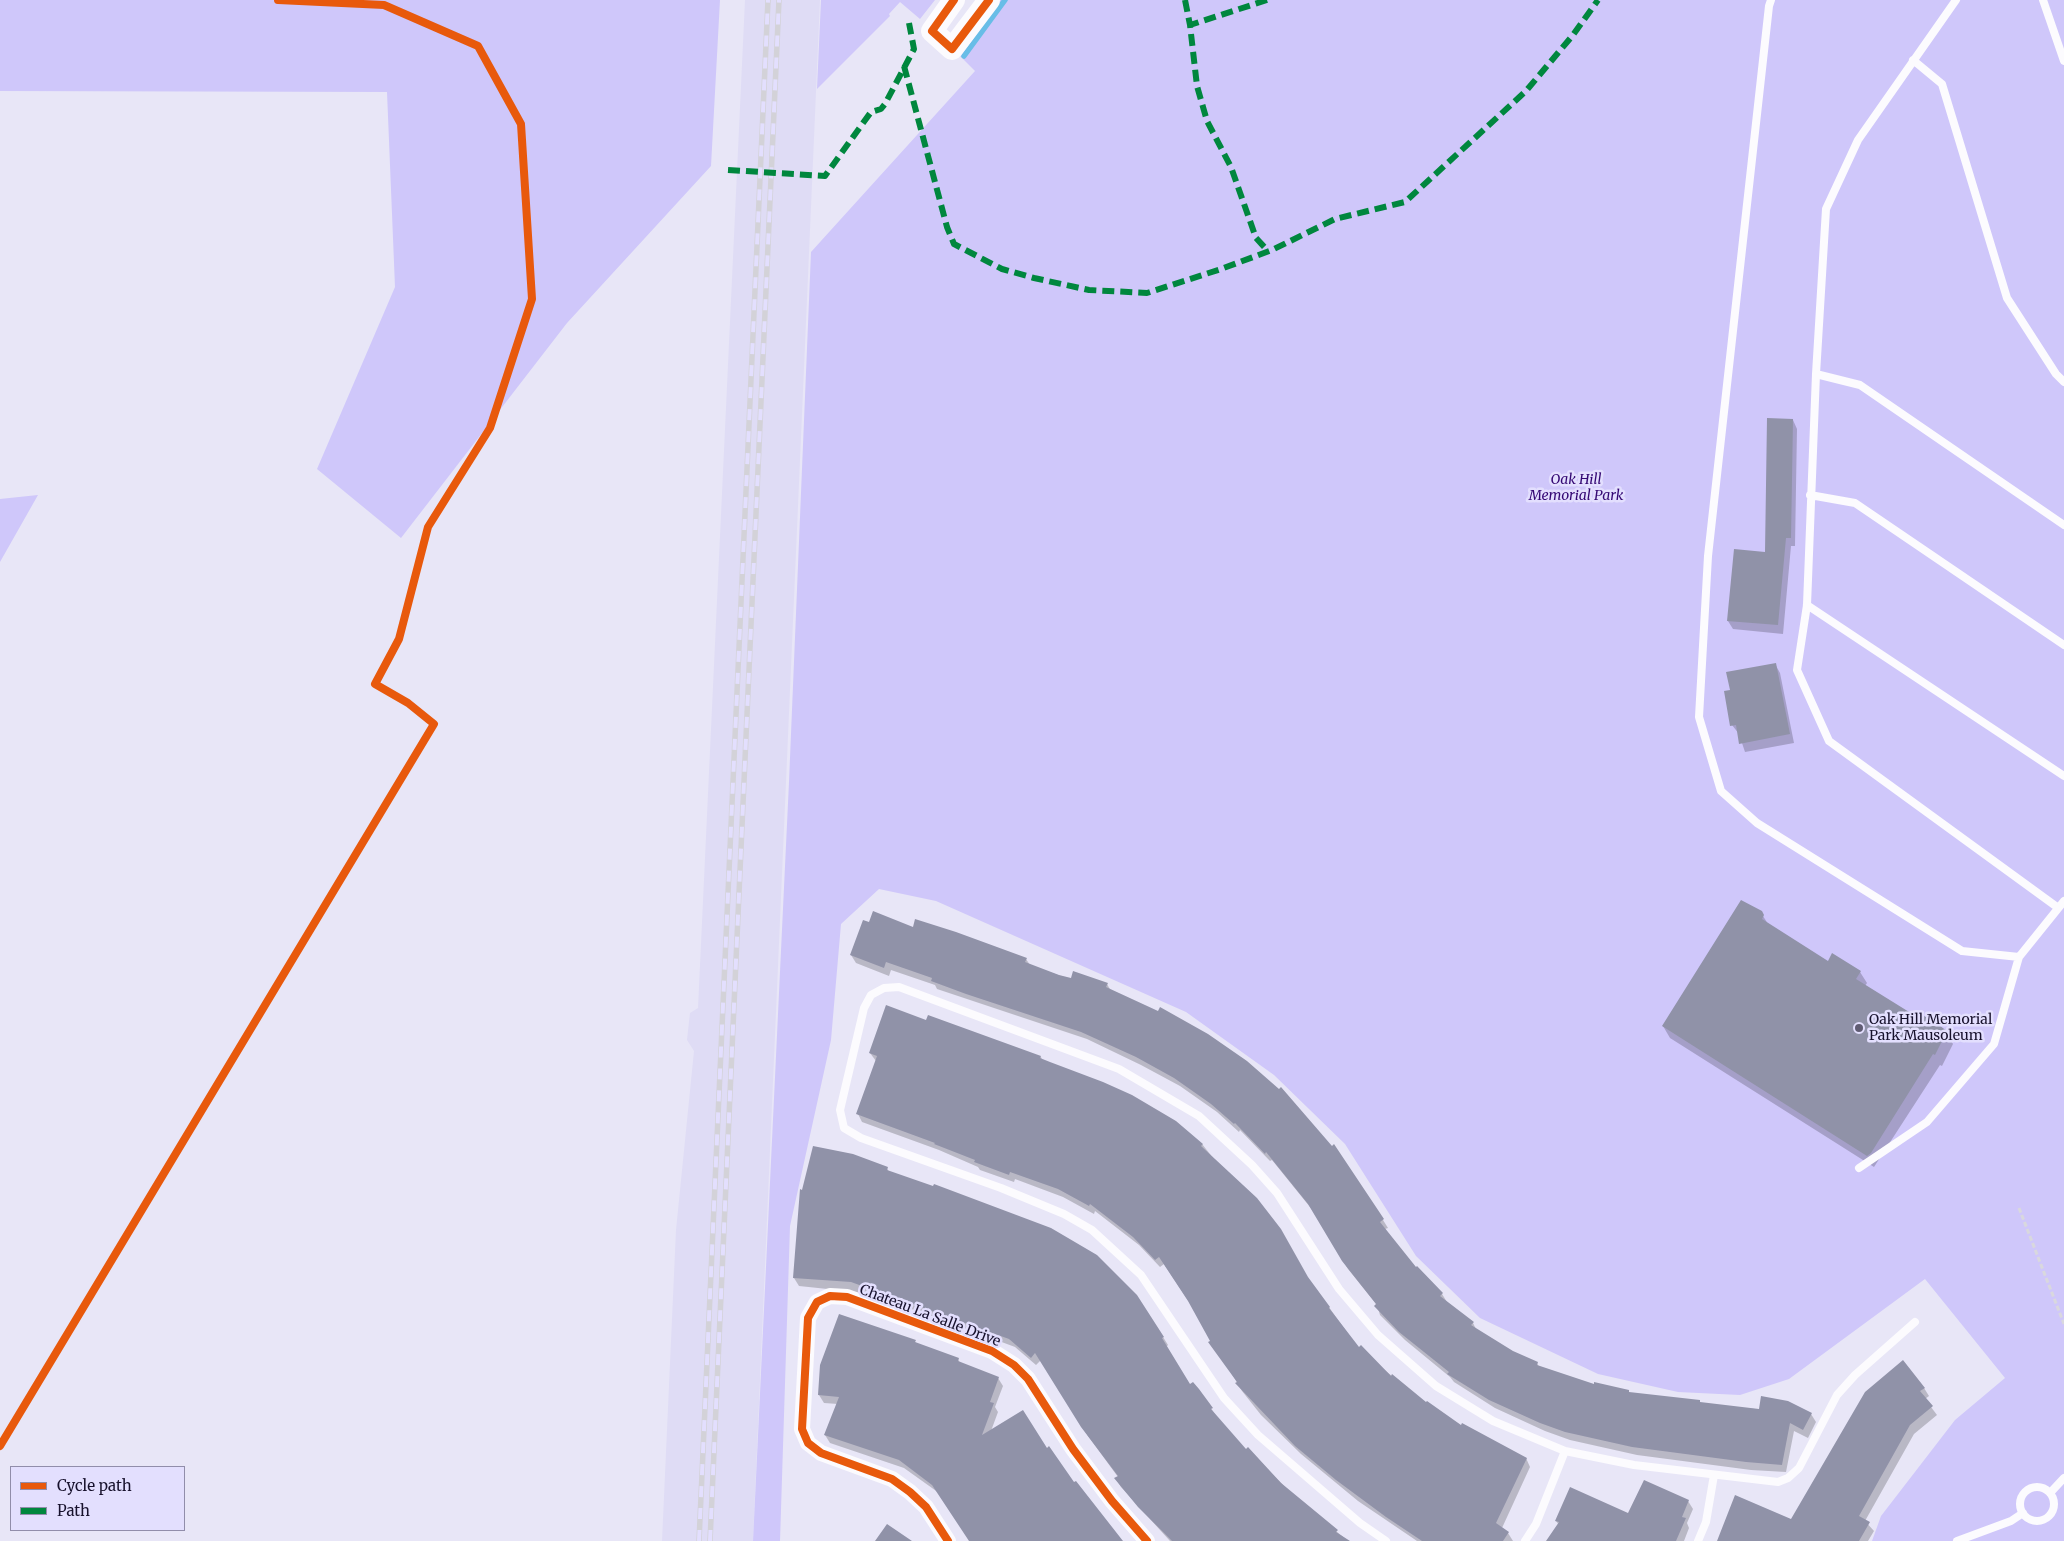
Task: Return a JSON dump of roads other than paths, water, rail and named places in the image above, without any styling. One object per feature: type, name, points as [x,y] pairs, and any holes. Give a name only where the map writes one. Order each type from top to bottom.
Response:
[{"type":"street","points":[[954,0],[932,31],[952,49],[989,0]]},
{"type":"street","name":"Chateau La Salle Drive","points":[[948,1541],[926,1508],[910,1492],[892,1480],[821,1453],[808,1443],[802,1429],[808,1318],[817,1302],[830,1296],[847,1297],[992,1351],[1014,1365],[1040,1396],[1078,1456],[1112,1501],[1147,1541]]},
{"type":"lane","points":[[1771,0],[1708,556],[1699,717],[1721,791],[1757,823],[1962,950],[2019,957]]},
{"type":"lane","points":[[1956,0],[1858,140],[1826,208],[1810,495],[1807,605],[1797,670],[1829,741],[2057,907]]},
{"type":"lane","points":[[2043,0],[2064,61]]},
{"type":"lane","points":[[1913,60],[1942,84],[2007,298],[2056,374],[2064,382]]},
{"type":"lane","points":[[1816,374],[1860,385],[2064,525]]},
{"type":"lane","points":[[1810,495],[1855,503],[2064,646]]},
{"type":"lane","points":[[1807,605],[2064,776]]},
{"type":"lane","points":[[1860,1168],[1928,1122],[1994,1044],[2019,957],[2057,907],[2064,901]]},
{"type":"lane","points":[[1386,1541],[1360,1523],[1251,1427],[1224,1398],[1141,1275],[1092,1230],[1064,1214],[1028,1199],[861,1138],[844,1128],[840,1110],[864,1008],[872,996],[884,988],[899,987],[1119,1069],[1199,1116],[1252,1165],[1277,1193],[1339,1289],[1378,1335],[1436,1386],[1493,1421],[1565,1451],[1634,1465],[1778,1482],[1788,1478],[1800,1468],[1838,1395],[1855,1375],[1916,1322]]},
{"type":"lane","points":[[1525,1541],[1536,1524],[1565,1451]]},
{"type":"lane","points":[[1698,1541],[1706,1522],[1714,1475]]},
{"type":"lane","points":[[2050,1493],[2064,1478]]},
{"type":"lane","points":[[2031,1488],[2041,1488],[2050,1493],[2054,1501],[2053,1510],[2048,1518],[2039,1521],[2030,1520],[2023,1513],[2020,1504],[2023,1494],[2031,1488]]},
{"type":"lane","points":[[1957,1541],[2011,1521],[2023,1513]]},
{"type":"waterway","points":[[964,56],[1005,0]]},
{"type":"railway","points":[[699,1541],[768,0]]},
{"type":"railway","points":[[710,1541],[779,0]]},
{"type":"place","name":"Oak Hill Memorial Park Mausoleum","points":[[1859,1028]]},
{"type":"park label","name":"Oak Hill Memorial Park","points":[[1576,488]]}]
